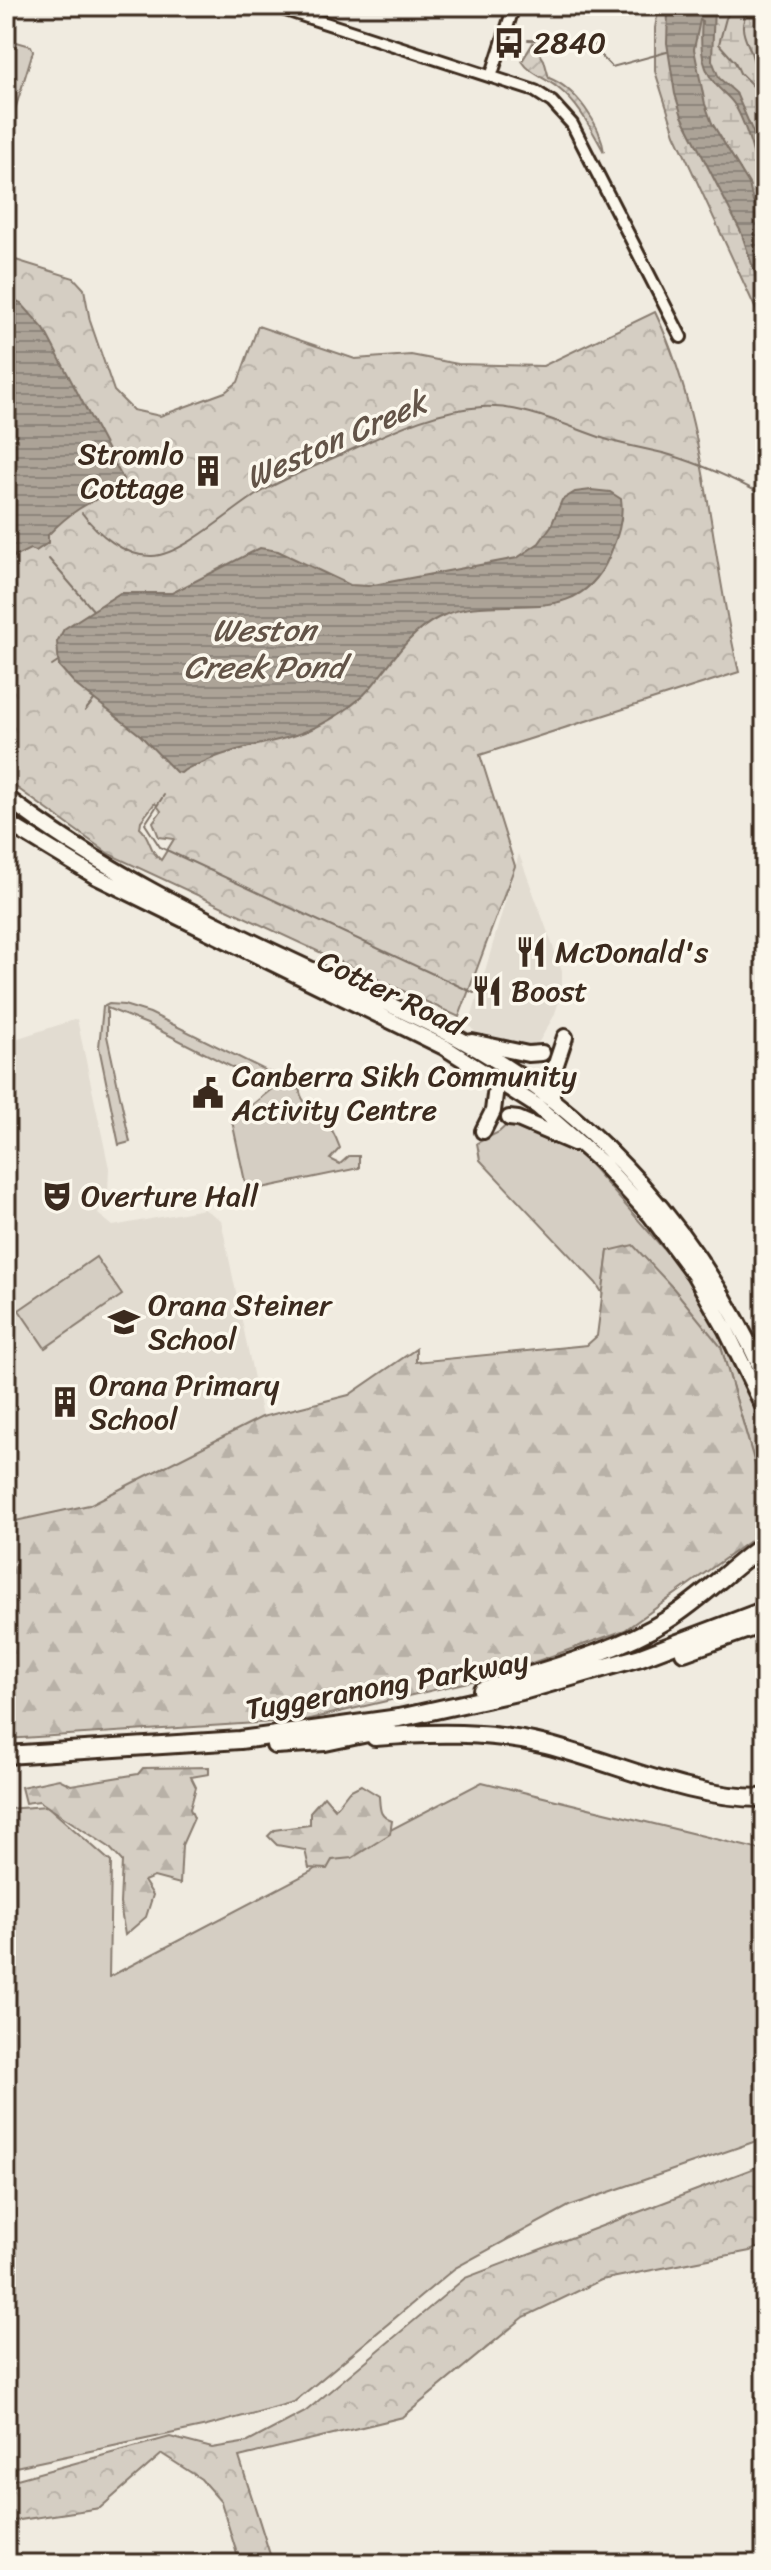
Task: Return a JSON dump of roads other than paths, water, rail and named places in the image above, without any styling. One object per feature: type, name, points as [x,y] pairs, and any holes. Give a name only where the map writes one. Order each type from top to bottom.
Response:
[{"type":"highway","points":[[399,1718],[649,1631],[686,1607],[765,1544]]},
{"type":"highway","name":"Tuggeranong Parkway","points":[[6,1755],[240,1740],[399,1718],[526,1690],[641,1657],[765,1610]]},
{"type":"highway","name":"Tuggeranong Parkway","points":[[6,1764],[325,1742],[572,1688],[765,1623]]},
{"type":"highway","points":[[325,1742],[417,1734],[499,1737],[550,1746],[708,1793],[765,1798]]},
{"type":"main road","name":"Cotter Road","points":[[6,797],[53,833],[102,864],[306,967],[464,1041],[552,1099],[593,1135],[652,1195],[711,1277],[765,1377]]},
{"type":"main road","name":"Cotter Road","points":[[9,827],[95,876],[444,1047],[544,1111],[586,1148],[651,1216],[694,1274],[726,1330],[765,1410]]},
{"type":"main road","points":[[552,1099],[552,1076],[565,1037]]},
{"type":"main road","points":[[464,1041],[528,1054],[542,1053]]},
{"type":"main road","points":[[483,1131],[493,1111],[497,1079]]},
{"type":"main road","points":[[509,1118],[586,1148]]},
{"type":"street","points":[[273,6],[535,91],[552,102],[572,124],[681,337]]},
{"type":"street","points":[[491,77],[514,6]]},
{"type":"water","points":[[671,6],[714,6],[712,60],[719,78],[736,93],[765,160],[765,303],[741,232],[682,116],[675,94],[667,43],[668,11]],"holes":[[[702,21],[701,45],[706,68],[715,84],[734,104],[744,125],[757,168],[760,205],[753,202],[749,184],[712,123],[705,104],[694,49]]]},
{"type":"water","points":[[6,296],[21,303],[44,329],[123,479],[117,491],[80,508],[64,520],[48,535],[48,543],[36,551],[30,549],[6,561]]},
{"type":"water","name":"Weston Creek Pond","points":[[575,492],[610,492],[621,499],[621,522],[609,557],[594,581],[576,596],[532,606],[484,606],[438,618],[409,640],[361,697],[328,720],[293,736],[232,752],[181,773],[176,772],[140,735],[77,686],[59,666],[57,642],[64,629],[120,593],[172,593],[260,548],[278,551],[350,585],[368,586],[517,558],[539,543],[551,526],[562,500]]},
{"type":"waterway","points":[[734,6],[726,18],[719,44],[735,62],[740,73],[759,92],[765,114]]},
{"type":"waterway","points":[[743,6],[743,18]]},
{"type":"waterway","points":[[755,6],[746,15],[743,30],[755,66],[765,74]]},
{"type":"waterway","points":[[761,41],[765,33]]},
{"type":"waterway","points":[[528,40],[593,42],[612,67],[667,52]]},
{"type":"waterway","points":[[765,135],[765,141]]},
{"type":"waterway","name":"Weston Creek","points":[[82,513],[104,536],[122,548],[142,555],[164,554],[191,541],[256,495],[294,475],[424,419],[482,407],[530,413],[613,441],[683,459],[765,496]]},
{"type":"waterway","points":[[49,559],[93,610]]},
{"type":"waterway","points":[[52,666],[58,662]]},
{"type":"waterway","points":[[85,711],[94,700]]},
{"type":"waterway","points":[[164,795],[145,824],[160,847],[474,993]]},
{"type":"place","name":"2840","points":[[509,43]]},
{"type":"place","name":"Stromlo Cottage","points":[[208,471]]},
{"type":"place","name":"McDonald's","points":[[531,952]]},
{"type":"place","name":"Boost","points":[[487,991]]},
{"type":"place","name":"Canberra Sikh Community Activity Centre","points":[[208,1093]]},
{"type":"place","name":"Overture Hall","points":[[57,1196]]},
{"type":"place","name":"Orana Steiner School","points":[[124,1322]]},
{"type":"place","name":"Orana Primary School","points":[[65,1402]]}]
